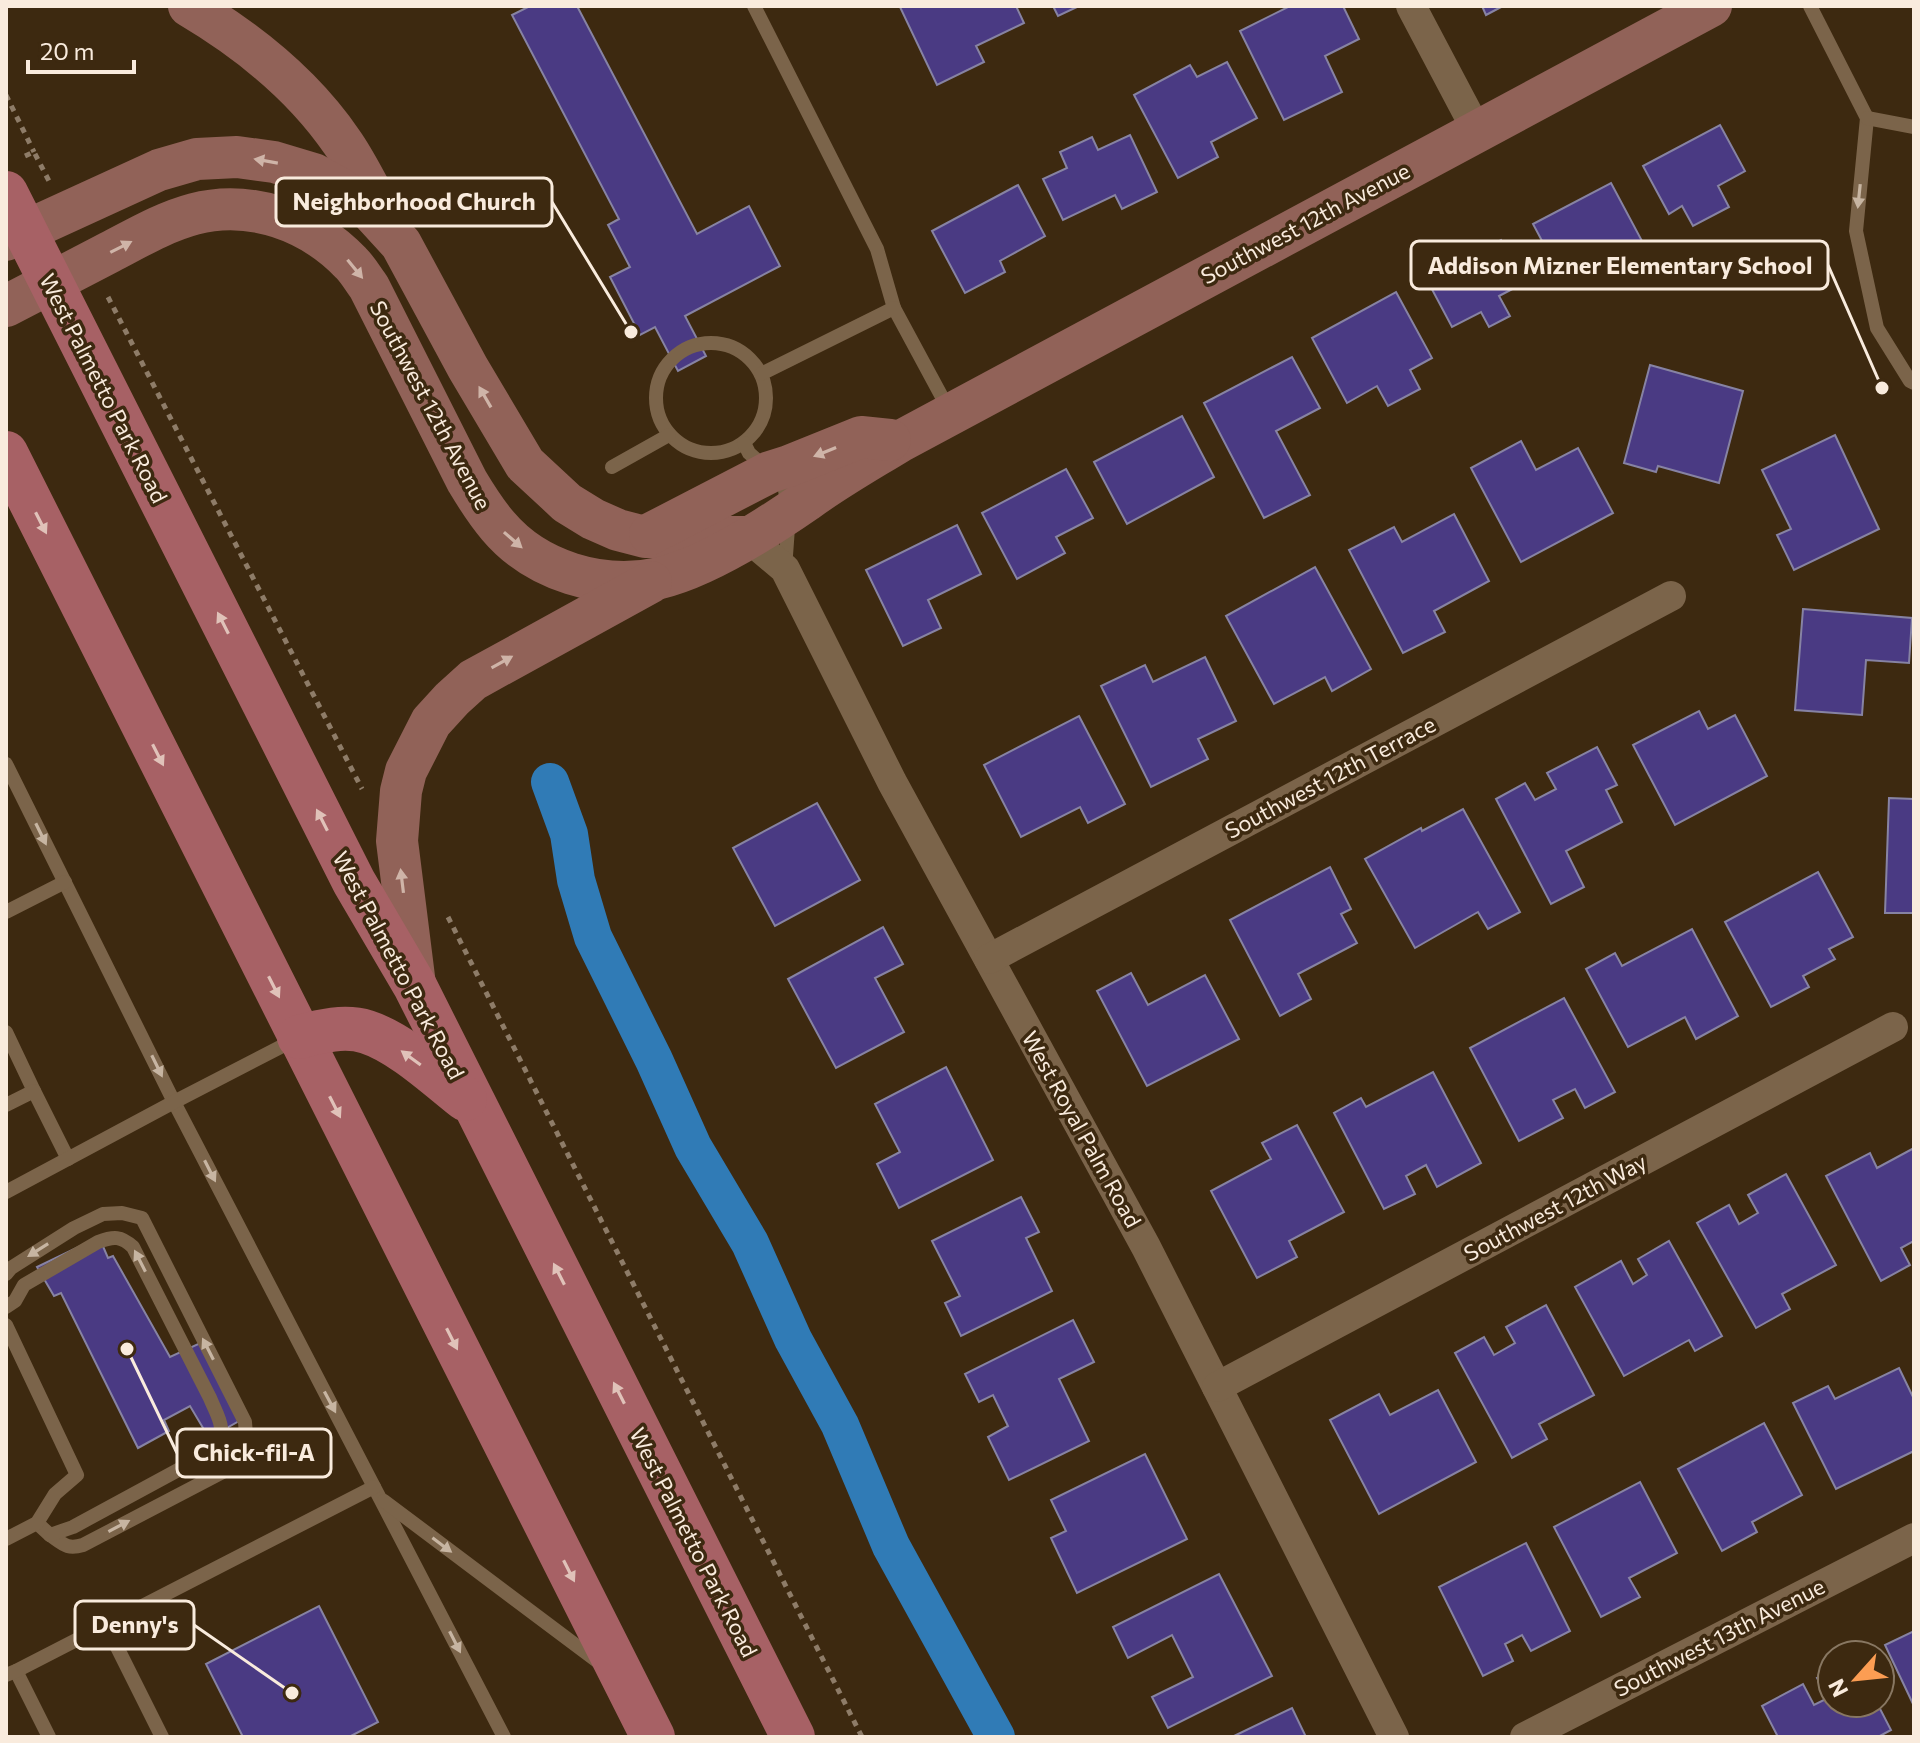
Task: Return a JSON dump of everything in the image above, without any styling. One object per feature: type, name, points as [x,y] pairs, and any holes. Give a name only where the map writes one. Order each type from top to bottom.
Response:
[{"type":"main road","name":"West Palmetto Park Road","points":[[15,174],[16,236],[51,282],[354,882],[415,986],[793,1737]]},
{"type":"main road","points":[[6,453],[653,1737]]},
{"type":"main road","points":[[299,1037],[342,1029],[366,1031],[406,1054],[474,1105]]},
{"type":"street","points":[[189,6],[251,48],[292,83],[320,112],[344,144],[474,380],[525,464],[567,503],[618,530],[645,537],[747,537]]},
{"type":"street","points":[[1411,6],[1477,131]]},
{"type":"street","name":"Southwest 12th Avenue","points":[[6,306],[166,223],[220,210],[262,212],[286,219],[332,246],[352,264],[369,287],[467,481],[499,528],[520,547],[563,572],[612,580],[658,578],[703,562],[789,514],[806,500],[899,442],[951,413],[1711,6]]},
{"type":"street","points":[[16,236],[159,170],[197,159],[237,157],[274,162],[314,174],[370,210],[401,244]]},
{"type":"street","points":[[645,537],[757,458],[789,466],[861,437],[899,442]]},
{"type":"street","name":"West Royal Palm Road","points":[[747,537],[785,569],[892,782],[1146,1247],[1394,1737]]},
{"type":"street","points":[[415,986],[397,841],[401,791],[406,771],[431,722],[473,680],[658,578]]},
{"type":"street","name":"Southwest 12th Terrace","points":[[989,959],[1671,596]]},
{"type":"street","name":"Southwest 12th Way","points":[[1217,1387],[1893,1027]]},
{"type":"street","name":"Southwest 13th Avenue","points":[[1525,1737],[1914,1538]]},
{"type":"lane","points":[[754,6],[877,249],[894,308],[951,413]]},
{"type":"lane","points":[[1810,6],[1867,118],[1856,231],[1877,328],[1913,385]]},
{"type":"lane","points":[[1867,118],[1914,127]]},
{"type":"lane","points":[[761,374],[894,308]]},
{"type":"lane","points":[[757,458],[757,430],[765,412],[766,393],[761,374],[750,359],[735,347],[717,342],[698,343],[680,351],[666,364],[657,381],[655,400],[659,419],[669,435],[682,445],[697,452],[713,454],[730,451],[757,458],[784,484],[789,514],[785,569]]},
{"type":"lane","points":[[612,467],[669,435]]},
{"type":"lane","points":[[6,764],[174,1102],[504,1737]]},
{"type":"lane","points":[[6,912],[65,882]]},
{"type":"lane","points":[[6,1032],[9,1048],[68,1159]]},
{"type":"lane","points":[[6,1192],[299,1037]]},
{"type":"lane","points":[[6,1105],[34,1091]]},
{"type":"lane","points":[[6,1274],[74,1228],[103,1214],[122,1213],[142,1218],[245,1422],[247,1447],[236,1465],[83,1545],[74,1548],[63,1545],[37,1523]]},
{"type":"lane","points":[[6,1307],[15,1301],[24,1285],[98,1242],[110,1237],[125,1239],[133,1247],[221,1423],[222,1437],[215,1450],[73,1527],[50,1535]]},
{"type":"lane","points":[[6,1325],[77,1475],[55,1494],[37,1523],[6,1539]]},
{"type":"lane","points":[[377,1493],[625,1682]]},
{"type":"lane","points":[[49,1737],[11,1673],[377,1493]]},
{"type":"lane","points":[[106,1625],[162,1737]]},
{"type":"path","points":[[6,95],[43,168]]},
{"type":"path","points":[[15,174],[34,152]]},
{"type":"path","points":[[107,294],[368,801]]},
{"type":"path","points":[[442,904],[862,1737]]},
{"type":"building","points":[[530,6],[577,6],[697,234],[749,206],[780,266],[685,316],[706,356],[678,371],[655,327],[640,335],[610,277],[630,267],[608,225],[619,219],[512,15]]},
{"type":"building","points":[[902,6],[1016,6],[1024,23],[976,46],[984,62],[937,85]]},
{"type":"building","points":[[1053,6],[1079,6],[1058,16]]},
{"type":"building","points":[[1290,6],[1343,6],[1359,39],[1325,56],[1342,92],[1284,120],[1240,31]]},
{"type":"building","points":[[1482,6],[1503,6],[1486,15]]},
{"type":"building","points":[[1227,62],[1257,118],[1211,142],[1218,157],[1178,178],[1134,95],[1190,65],[1197,77]]},
{"type":"building","points":[[1720,125],[1745,171],[1718,186],[1729,207],[1693,226],[1682,206],[1669,214],[1643,166]]},
{"type":"building","points":[[1130,135],[1157,192],[1122,209],[1115,195],[1063,220],[1043,179],[1067,168],[1060,152],[1092,137],[1098,150]]},
{"type":"building","points":[[1611,183],[1642,241],[1564,282],[1533,224]]},
{"type":"building","points":[[1018,185],[1045,236],[1000,261],[1005,272],[965,293],[932,231]]},
{"type":"building","points":[[1501,240],[1524,283],[1499,296],[1510,316],[1489,327],[1481,312],[1452,327],[1427,280]]},
{"type":"building","points":[[1396,292],[1432,358],[1410,370],[1420,389],[1388,406],[1377,386],[1347,403],[1312,338]]},
{"type":"building","points":[[1292,357],[1320,408],[1276,431],[1310,495],[1264,518],[1204,403]]},
{"type":"building","points":[[1650,365],[1743,391],[1719,483],[1658,466],[1656,472],[1624,463]]},
{"type":"building","points":[[1182,416],[1214,477],[1127,524],[1094,462]]},
{"type":"building","points":[[1835,435],[1879,529],[1794,570],[1777,535],[1791,529],[1762,470]]},
{"type":"building","points":[[1521,441],[1536,470],[1578,448],[1613,513],[1521,562],[1471,468]]},
{"type":"building","points":[[1066,469],[1093,518],[1056,537],[1065,553],[1017,579],[982,513]]},
{"type":"building","points":[[1454,514],[1489,581],[1434,611],[1445,632],[1403,653],[1349,550],[1394,527],[1402,542]]},
{"type":"building","points":[[957,525],[981,574],[928,600],[941,628],[903,646],[866,570]]},
{"type":"building","points":[[1315,567],[1371,669],[1332,691],[1325,677],[1274,704],[1226,616]]},
{"type":"building","points":[[1803,609],[1912,618],[1909,663],[1866,660],[1862,715],[1795,710]]},
{"type":"building","points":[[1205,657],[1236,721],[1198,739],[1208,759],[1151,787],[1101,686],[1145,665],[1153,682]]},
{"type":"building","points":[[1699,711],[1708,729],[1735,715],[1767,776],[1675,825],[1633,745]]},
{"type":"building","points":[[1079,716],[1125,804],[1088,823],[1080,807],[1021,837],[984,765]]},
{"type":"building","points":[[1597,747],[1617,785],[1606,790],[1622,822],[1566,851],[1584,887],[1551,904],[1496,799],[1525,783],[1535,800],[1556,789],[1547,773]]},
{"type":"building","points":[[1889,798],[1914,799],[1914,913],[1885,913]]},
{"type":"building","points":[[817,803],[860,880],[775,926],[733,848]]},
{"type":"building","points":[[1463,809],[1520,912],[1488,929],[1478,912],[1415,948],[1365,859]]},
{"type":"building","points":[[1330,867],[1351,909],[1341,914],[1357,943],[1298,974],[1311,999],[1280,1016],[1230,920]]},
{"type":"building","points":[[1818,872],[1853,937],[1829,949],[1835,959],[1803,976],[1809,987],[1771,1007],[1725,922]]},
{"type":"building","points":[[883,927],[903,964],[875,978],[904,1032],[836,1068],[788,979]]},
{"type":"building","points":[[1692,929],[1738,1016],[1696,1039],[1685,1017],[1628,1047],[1586,969],[1615,953],[1622,966]]},
{"type":"building","points":[[1131,973],[1148,1005],[1205,975],[1239,1039],[1147,1086],[1097,991]]},
{"type":"building","points":[[1564,998],[1615,1092],[1585,1108],[1575,1089],[1553,1100],[1563,1118],[1519,1141],[1470,1048]]},
{"type":"building","points":[[946,1067],[993,1160],[899,1208],[877,1164],[900,1152],[875,1104]]},
{"type":"building","points":[[1433,1072],[1481,1163],[1437,1187],[1426,1165],[1406,1176],[1415,1194],[1384,1209],[1334,1113],[1361,1098],[1366,1107]]},
{"type":"building","points":[[1297,1125],[1344,1212],[1289,1241],[1297,1257],[1257,1278],[1211,1191],[1271,1159],[1262,1143]]},
{"type":"building","points":[[1914,1148],[1914,1241],[1901,1248],[1910,1265],[1881,1281],[1826,1176],[1870,1153],[1877,1168]]},
{"type":"building","points":[[1786,1174],[1836,1265],[1782,1294],[1790,1309],[1756,1328],[1697,1223],[1729,1205],[1739,1224],[1758,1213],[1748,1195]]},
{"type":"building","points":[[1021,1197],[1039,1232],[1026,1238],[1052,1291],[961,1336],[945,1303],[960,1296],[932,1241]]},
{"type":"building","points":[[99,1237],[108,1258],[113,1256],[170,1357],[207,1340],[246,1417],[209,1438],[190,1406],[164,1420],[169,1431],[138,1448],[61,1293],[54,1296],[37,1267]]},
{"type":"building","points":[[1669,1241],[1722,1336],[1695,1351],[1689,1340],[1624,1376],[1575,1287],[1621,1261],[1633,1284],[1647,1275],[1638,1259]]},
{"type":"building","points":[[1546,1305],[1594,1395],[1539,1424],[1547,1439],[1512,1458],[1455,1353],[1484,1337],[1494,1355],[1515,1343],[1506,1327]]},
{"type":"building","points":[[1073,1320],[1094,1362],[1059,1379],[1089,1441],[1009,1480],[988,1437],[1008,1426],[993,1395],[979,1402],[965,1374]]},
{"type":"building","points":[[1899,1368],[1914,1399],[1914,1451],[1836,1489],[1793,1403],[1828,1386],[1835,1399]]},
{"type":"building","points":[[1438,1390],[1476,1462],[1379,1514],[1330,1420],[1379,1394],[1390,1415]]},
{"type":"building","points":[[1764,1423],[1802,1495],[1752,1522],[1757,1532],[1722,1551],[1678,1469]]},
{"type":"building","points":[[1145,1454],[1187,1539],[1077,1593],[1051,1538],[1066,1531],[1051,1500]]},
{"type":"building","points":[[1640,1482],[1677,1553],[1629,1578],[1640,1597],[1601,1617],[1554,1527]]},
{"type":"building","points":[[1526,1543],[1570,1631],[1531,1651],[1522,1635],[1505,1644],[1513,1661],[1483,1676],[1439,1587]]},
{"type":"building","points":[[1219,1574],[1272,1676],[1168,1728],[1152,1697],[1193,1677],[1172,1635],[1128,1658],[1113,1627]]},
{"type":"building","points":[[319,1606],[378,1722],[349,1737],[243,1737],[206,1664]]},
{"type":"building","points":[[1914,1631],[1914,1706],[1896,1668],[1896,1640]]},
{"type":"building","points":[[1803,1684],[1814,1705],[1816,1719],[1885,1719],[1891,1730],[1878,1737],[1778,1737],[1762,1706]]},
{"type":"building","points":[[1292,1708],[1306,1737],[1232,1737]]},
{"type":"waterway","points":[[550,782],[569,834],[576,880],[593,937],[693,1147],[750,1243],[793,1339],[840,1425],[891,1546],[996,1737]]},
{"type":"place","name":"Neighborhood Church","points":[[631,332]]},
{"type":"place","name":"Addison Mizner Elementary School","points":[[1882,388]]},
{"type":"place","name":"Chick-fil-A","points":[[127,1349]]},
{"type":"place","name":"Denny's","points":[[292,1693]]}]
